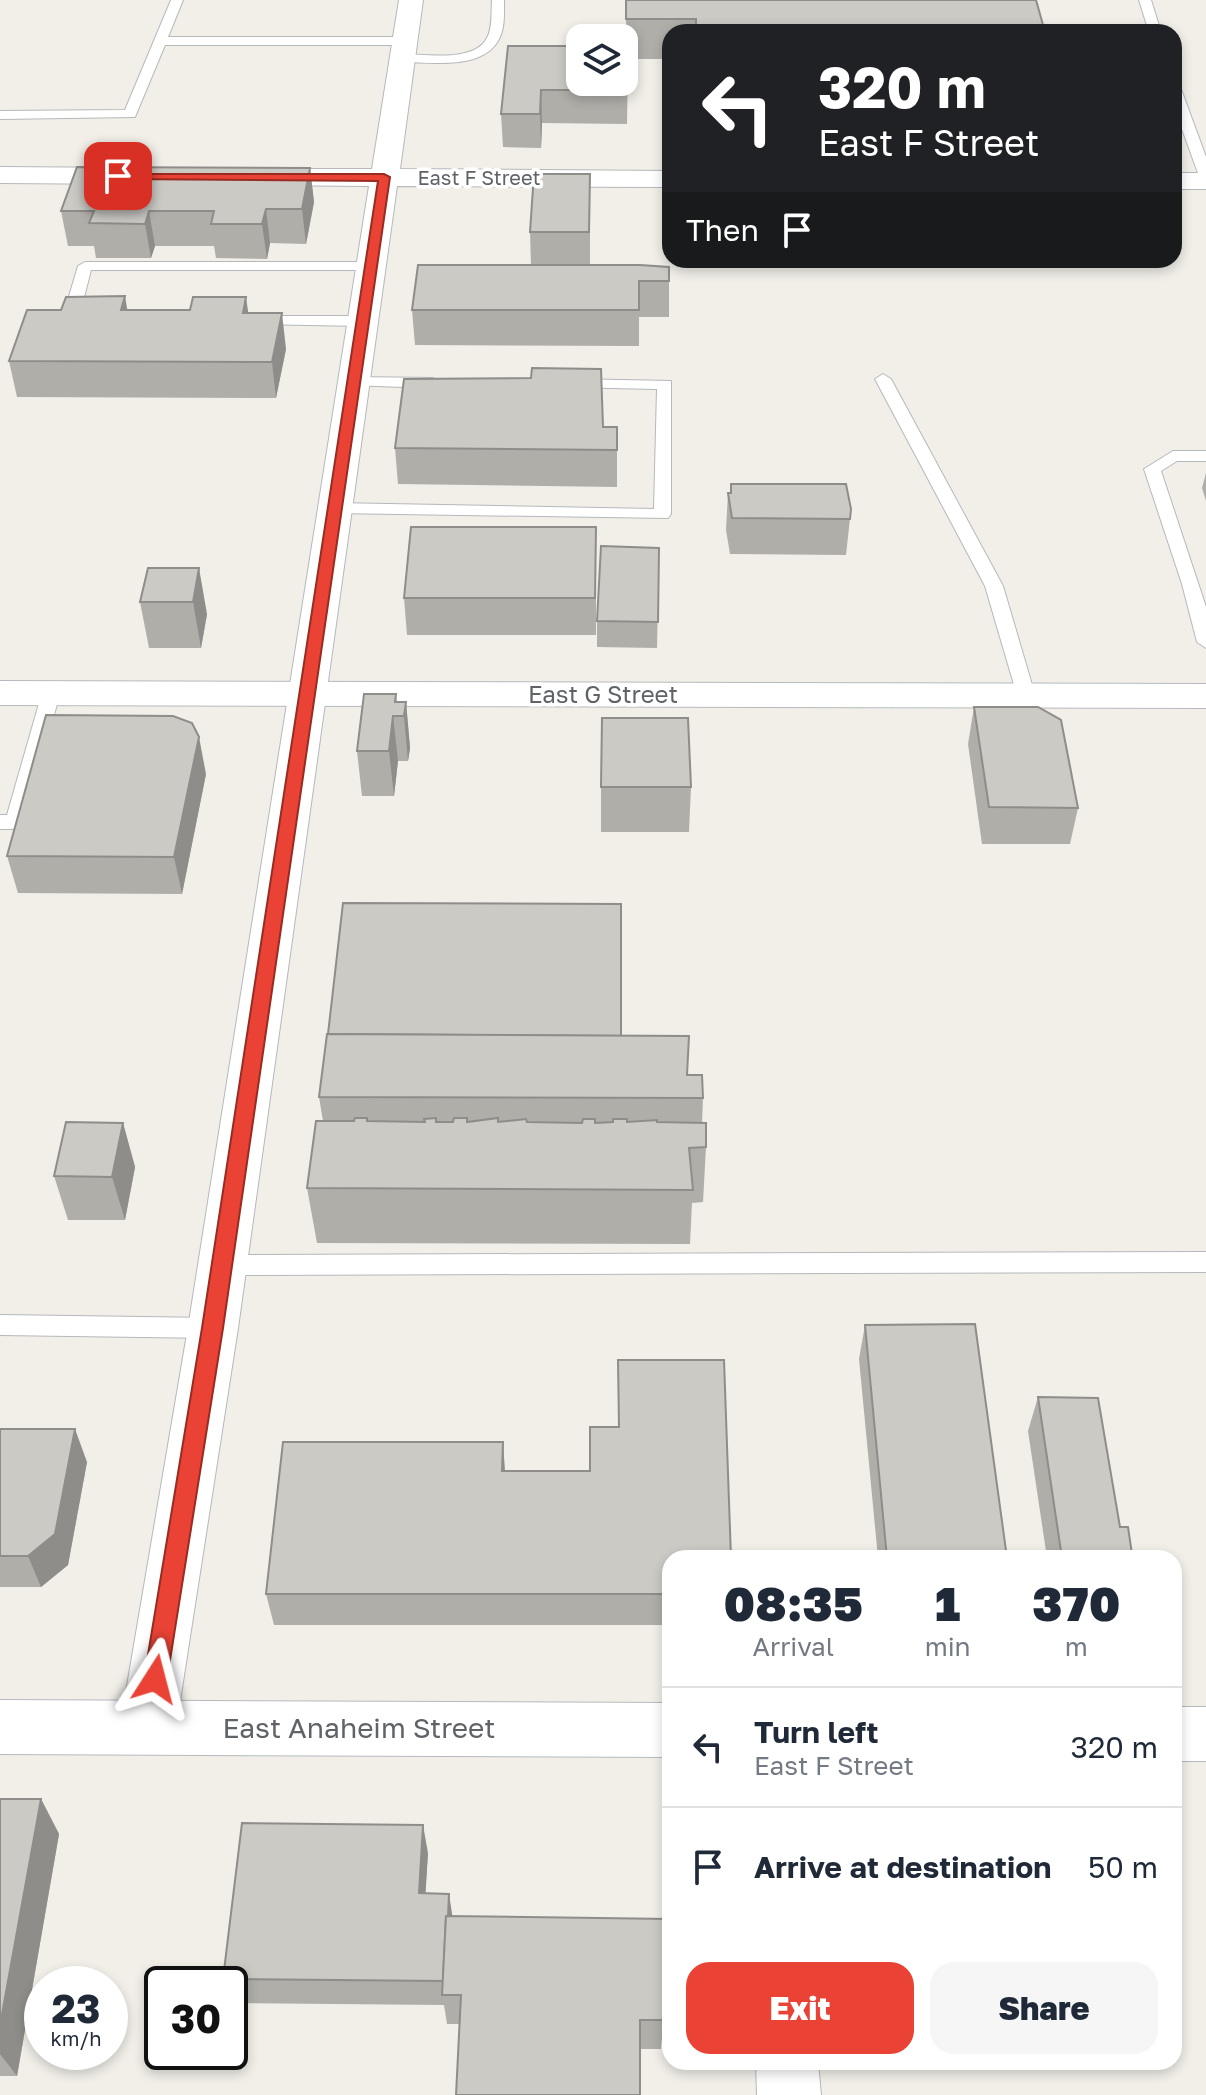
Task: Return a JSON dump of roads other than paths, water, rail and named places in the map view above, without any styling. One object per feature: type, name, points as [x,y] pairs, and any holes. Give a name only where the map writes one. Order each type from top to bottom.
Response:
[{"type":"street","points":[[148,1727],[213,1328],[411,0]]},
{"type":"street","points":[[0,175],[154,176]]},
{"type":"street","name":"East F Street","points":[[231,177],[662,179]]},
{"type":"street","points":[[1182,180],[1206,179]]},
{"type":"street","name":"East G Street","points":[[0,693],[1206,696]]},
{"type":"street","name":"East Anaheim Street","points":[[0,1727],[662,1730]]},
{"type":"street","points":[[1182,1734],[1206,1734]]},
{"type":"street","points":[[787,2070],[789,2095]]},
{"type":"lane","points":[[0,115],[130,114],[177,0]]},
{"type":"lane","points":[[160,41],[404,49],[465,56],[485,51],[494,37],[498,0]]},
{"type":"lane","points":[[1145,0],[1152,24]]},
{"type":"lane","points":[[1182,112],[1206,179]]},
{"type":"lane","points":[[86,320],[70,320],[85,266],[372,266]]},
{"type":"lane","points":[[229,321],[363,321]]},
{"type":"lane","points":[[883,379],[994,586],[1026,695]]},
{"type":"lane","points":[[354,382],[446,383]]},
{"type":"lane","points":[[334,508],[662,514],[665,384],[555,384]]},
{"type":"lane","points":[[1206,456],[1173,456],[1152,469],[1191,584],[1206,642]]},
{"type":"lane","points":[[0,822],[15,822],[51,693]]},
{"type":"lane","points":[[221,1265],[1206,1262]]},
{"type":"lane","points":[[0,1325],[213,1328]]}]
